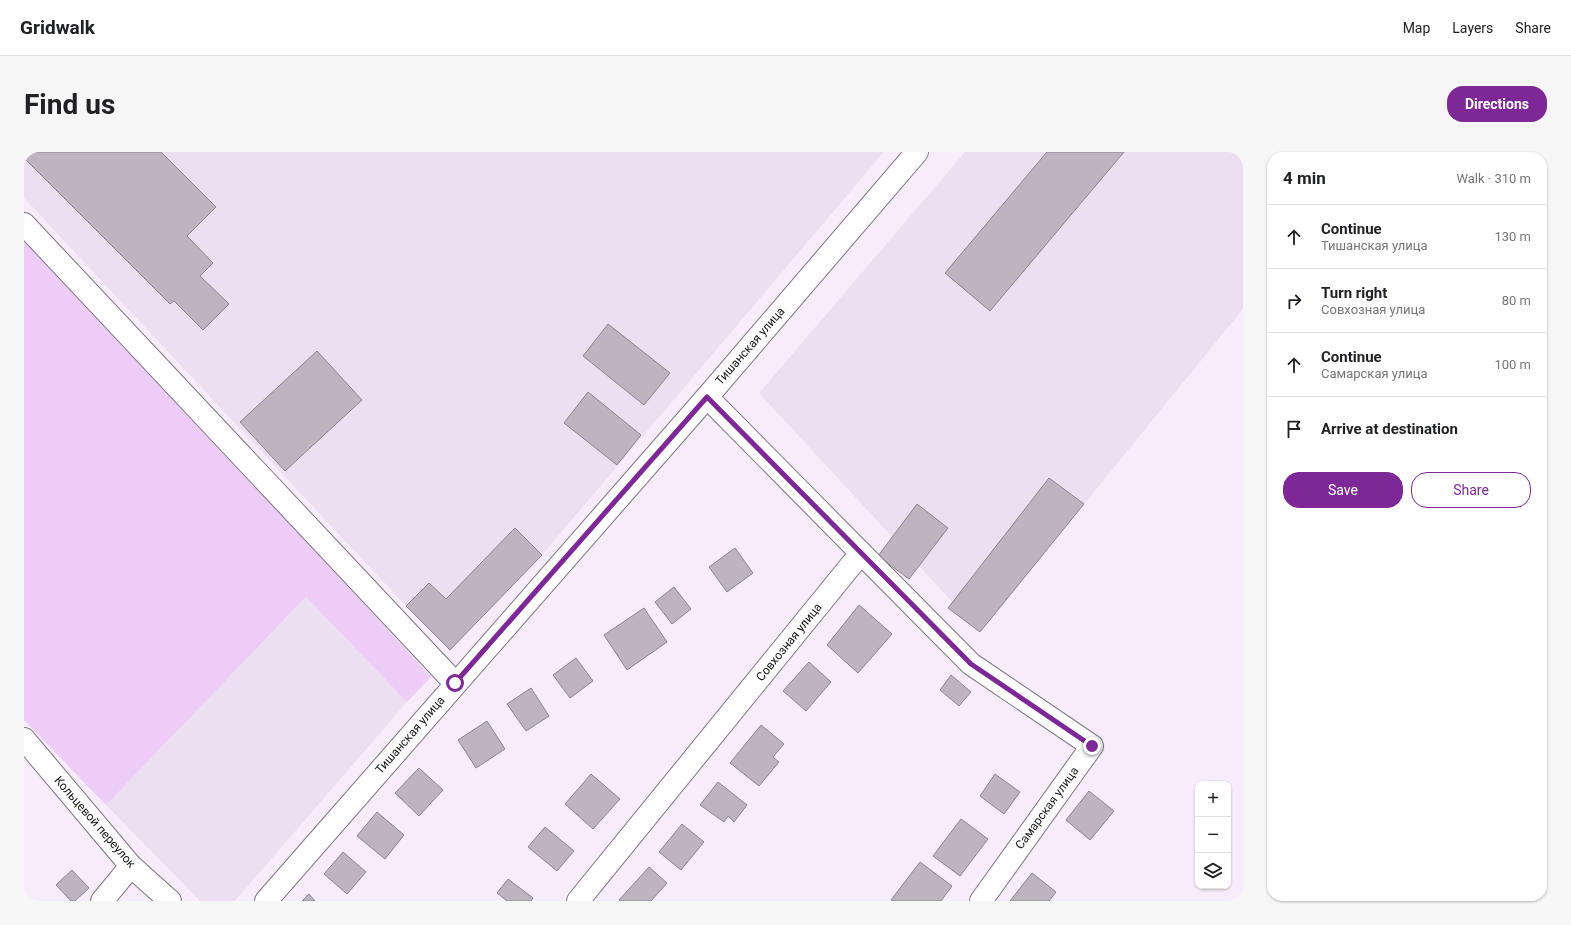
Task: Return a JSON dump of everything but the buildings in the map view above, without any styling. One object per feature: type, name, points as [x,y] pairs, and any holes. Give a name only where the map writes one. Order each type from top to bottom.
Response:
[{"type":"street","name":"Тишанская улица","points":[[266,901],[455,683],[707,397],[917,152]]},
{"type":"street","points":[[24,224],[455,683]]},
{"type":"street","points":[[707,397],[861,553]]},
{"type":"street","name":"Совхозная улица","points":[[578,901],[861,553]]},
{"type":"street","name":"Самарская улица","points":[[861,553],[971,664],[1092,746],[981,901]]},
{"type":"street","name":"Кольцевой переулок","points":[[24,739],[131,866],[170,901]]},
{"type":"street","points":[[102,901],[131,866]]},
{"type":"shaded area","points":[[24,152],[884,152],[542,555],[450,650],[406,606],[24,198]]},
{"type":"shaded area","points":[[965,152],[1243,152],[1243,309],[980,632],[759,393]]},
{"type":"shaded area","points":[[24,241],[214,441],[431,677],[407,702],[306,597],[106,805],[24,720]]},
{"type":"shaded area","points":[[306,597],[407,702],[235,901],[200,901],[106,805]]},
{"type":"route","points":[[455,683],[707,397],[971,664],[1092,746]]}]
